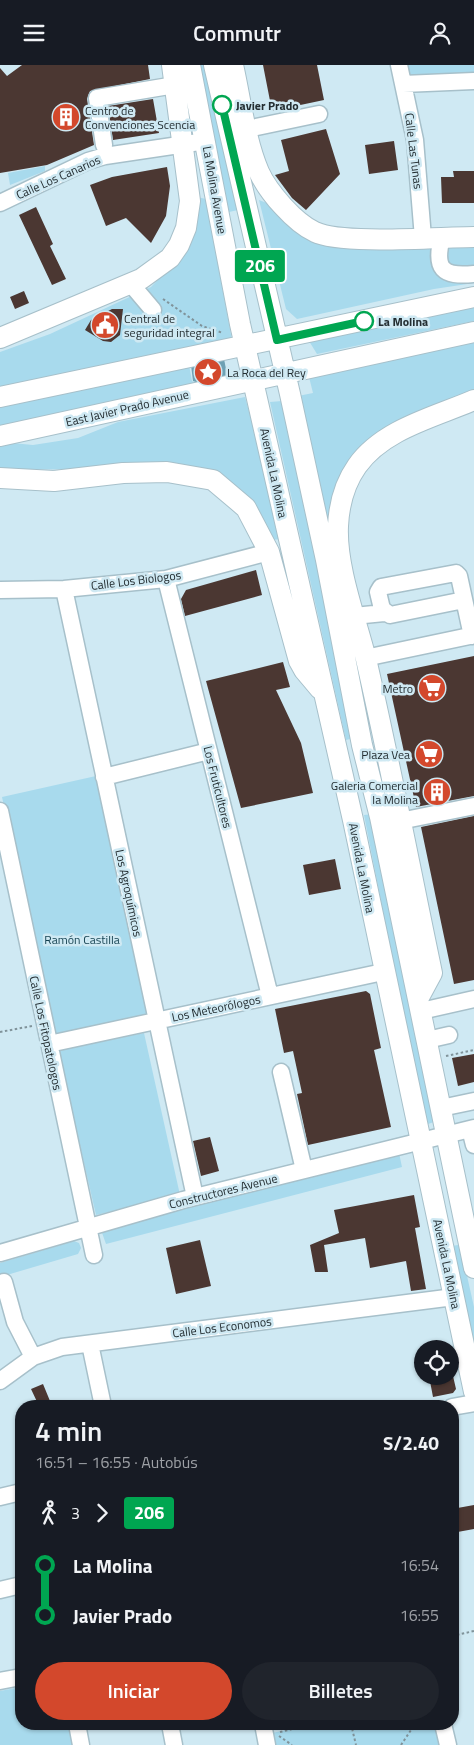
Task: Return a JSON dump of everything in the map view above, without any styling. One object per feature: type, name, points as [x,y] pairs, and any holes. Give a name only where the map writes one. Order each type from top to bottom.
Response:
[{"type":"main road","points":[[0,338],[136,282],[170,258],[186,228],[190,201],[184,143],[172,65]]},
{"type":"main road","name":"La Molina Avenue","points":[[190,65],[245,345]]},
{"type":"main road","name":"La Molina Avenue","points":[[214,65],[277,340]]},
{"type":"main road","points":[[233,65],[259,173],[280,203],[315,232],[334,237],[474,237]]},
{"type":"main road","points":[[221,221],[239,223],[249,216]]},
{"type":"main road","points":[[0,397],[474,297]]},
{"type":"main road","points":[[284,373],[474,332]]},
{"type":"main road","name":"Avenida La Molina","points":[[277,340],[346,617],[366,761],[380,817],[474,1268]]},
{"type":"main road","name":"Avenida La Molina","points":[[245,345],[352,820],[474,1393]]},
{"type":"main road","name":"East Javier Prado Avenue","points":[[0,436],[284,373]]},
{"type":"main road","points":[[420,1005],[432,973],[365,658],[346,617],[338,527],[342,497],[357,466],[374,446],[399,432],[474,400]]},
{"type":"main road","points":[[0,478],[54,481],[123,473],[167,472],[213,480],[246,508],[269,552],[299,661],[308,676],[322,690]]},
{"type":"main road","points":[[366,761],[376,709]]},
{"type":"main road","points":[[352,820],[355,827],[361,831],[368,832],[375,829],[379,824],[380,817]]},
{"type":"main road","points":[[443,1249],[444,1242],[449,1237],[456,1235],[463,1237],[468,1242]]},
{"type":"street","name":"Calle Las Tunas","points":[[399,65],[415,140],[432,237],[443,269],[452,275],[474,274]]},
{"type":"street","points":[[403,84],[474,81]]},
{"type":"street","points":[[104,145],[96,98],[175,85]]},
{"type":"street","points":[[247,129],[319,114]]},
{"type":"street","name":"Calle Los Canarios","points":[[0,203],[97,159],[184,143],[206,141]]},
{"type":"street","points":[[136,282],[153,310]]},
{"type":"street","name":"Calle Los Biologos","points":[[0,590],[64,589],[166,579],[269,552]]},
{"type":"street","points":[[365,658],[473,635],[459,576],[456,573],[381,587],[378,596],[384,613]]},
{"type":"street","name":"Los Fruticultores","points":[[166,579],[270,996]]},
{"type":"street","name":"Los Agroquímicos","points":[[64,589],[195,1197]]},
{"type":"street","points":[[346,617],[384,613],[390,615],[464,600]]},
{"type":"street","points":[[104,777],[209,751]]},
{"type":"street","points":[[400,821],[474,806]]},
{"type":"street","name":"Calle Los Fitopatologos","points":[[0,811],[4,844],[94,1255]]},
{"type":"street","name":"Los Meteorólogos","points":[[48,1044],[383,972]]},
{"type":"street","points":[[420,1005],[474,999]]},
{"type":"street","points":[[427,1040],[449,1035]]},
{"type":"street","points":[[281,1071],[304,1170]]},
{"type":"street","points":[[441,1108],[474,1101]]},
{"type":"street","name":"Constructores Avenue","points":[[0,1253],[195,1197],[420,1140],[447,1134],[473,1134]]},
{"type":"street","points":[[426,1169],[452,1163]]},
{"type":"street","points":[[4,1282],[15,1321],[33,1357]]},
{"type":"street","name":"Calle Los Economos","points":[[0,1381],[33,1357],[62,1347],[454,1297]]},
{"type":"street","points":[[90,1343],[102,1400]]},
{"type":"street","points":[[459,1406],[474,1403]]},
{"type":"street","points":[[0,1497],[15,1493]]},
{"type":"street","points":[[0,1590],[15,1586]]},
{"type":"street","points":[[0,1681],[15,1678]]},
{"type":"street","points":[[78,1730],[81,1745]]},
{"type":"street","points":[[171,1730],[174,1745]]},
{"type":"street","points":[[263,1730],[267,1745]]},
{"type":"street","points":[[444,1730],[448,1745]]},
{"type":"path","points":[[136,282],[202,326],[225,333]]},
{"type":"path","points":[[0,1032],[44,1023]]},
{"type":"path","points":[[444,1056],[474,1050]]},
{"type":"path","points":[[459,1634],[474,1631]]},
{"type":"path","points":[[287,1730],[274,1733],[292,1745]]},
{"type":"path","points":[[352,1730],[356,1745]]},
{"type":"path","points":[[402,1745],[411,1730]]},
{"type":"green space","points":[[197,65],[206,65],[238,210],[229,212]]},
{"type":"green space","points":[[405,65],[474,65],[474,73],[408,78]]},
{"type":"green space","points":[[45,166],[45,171],[10,185],[8,173]]},
{"type":"green space","points":[[197,197],[206,199],[232,340],[0,388],[0,352],[50,334],[151,287],[182,254]]},
{"type":"green space","points":[[259,200],[277,207],[298,226],[474,245],[474,283],[434,289],[297,319],[286,309]]},
{"type":"green space","points":[[474,304],[474,321],[317,354],[309,341],[391,326],[429,313]]},
{"type":"green space","points":[[474,342],[474,392],[370,443],[326,535],[298,396],[313,393],[308,373]]},
{"type":"green space","points":[[189,365],[192,381],[197,384],[0,429],[0,402]]},
{"type":"green space","points":[[245,397],[283,534],[281,539],[272,540],[235,491],[73,469],[0,470],[0,445],[12,443],[33,445],[78,438],[118,422]]},
{"type":"green space","points":[[282,401],[354,738],[346,740],[270,402]]},
{"type":"green space","name":"Ramón Castilla","points":[[96,776],[148,1015],[54,1035],[2,797]]},
{"type":"green space","points":[[373,814],[434,1122],[425,1125],[364,815]]},
{"type":"green space","points":[[144,1033],[180,1195],[96,1215],[58,1050]]},
{"type":"green space","points":[[399,1153],[402,1167],[106,1244],[101,1230]]},
{"type":"green space","points":[[74,1241],[79,1243],[81,1248],[78,1254],[0,1277],[0,1263]]},
{"type":"green space","points":[[458,1245],[461,1249],[474,1307],[474,1359],[452,1246]]},
{"type":"green space","points":[[15,1688],[15,1730],[71,1730],[75,1745],[0,1745],[0,1691]]},
{"type":"green space","points":[[287,1730],[440,1730],[443,1745],[275,1745],[272,1733]]},
{"type":"shaded area","points":[[224,359],[227,374],[225,378],[199,383],[193,381],[191,365]]},
{"type":"building","points":[[22,65],[148,65],[150,79],[90,91],[87,99],[94,145],[47,165],[0,173],[0,68],[7,76]]},
{"type":"building","points":[[263,65],[317,65],[324,100],[272,111]]},
{"type":"building","points":[[153,99],[159,133],[113,140],[108,106]]},
{"type":"building","points":[[326,129],[340,174],[306,210],[292,198],[275,175],[289,171],[281,140]]},
{"type":"building","points":[[394,141],[398,170],[369,174],[365,145]]},
{"type":"building","points":[[167,167],[170,186],[166,216],[151,243],[126,218],[106,226],[90,185],[112,177]]},
{"type":"building","points":[[453,171],[474,171],[474,203],[442,203],[441,177],[454,177]]},
{"type":"building","points":[[36,207],[53,244],[50,246],[66,279],[52,285],[19,215]]},
{"type":"building","points":[[24,291],[29,303],[15,309],[10,297]]},
{"type":"building","name":"Central de seguridad integral","points":[[112,309],[123,309],[120,335],[111,342],[103,341],[85,330],[91,320]]},
{"type":"building","points":[[256,570],[262,595],[185,616],[181,599],[186,590]]},
{"type":"building","points":[[474,656],[474,796],[416,807],[387,674]]},
{"type":"building","points":[[283,662],[290,687],[276,690],[301,743],[313,793],[241,808],[206,681]]},
{"type":"building","points":[[474,816],[474,980],[454,984],[421,827]]},
{"type":"building","points":[[335,859],[341,889],[309,895],[303,865]]},
{"type":"building","points":[[366,991],[370,994],[381,1048],[374,1050],[391,1127],[308,1145],[297,1094],[302,1093],[293,1051],[284,1053],[275,1009]]},
{"type":"building","points":[[474,1054],[474,1082],[458,1086],[452,1058]]},
{"type":"building","points":[[210,1137],[219,1171],[201,1176],[193,1141]]},
{"type":"building","points":[[414,1195],[420,1227],[415,1228],[426,1289],[411,1291],[406,1261],[370,1268],[365,1238],[324,1245],[328,1272],[315,1272],[310,1245],[339,1233],[334,1210]]},
{"type":"building","points":[[200,1240],[211,1286],[176,1294],[166,1248]]},
{"type":"building","points":[[43,1384],[50,1400],[36,1400],[31,1389]]},
{"type":"building","points":[[431,1385],[455,1385],[456,1389],[453,1393],[433,1397]]},
{"type":"building","points":[[474,1505],[474,1529],[459,1532],[459,1508]]},
{"type":"bus line","name":"206","points":[[222,105],[277,340],[364,321]]},
{"type":"place","name":"Javier Prado","points":[[222,105]]},
{"type":"place","name":"Centro de Convenciones Scencia","points":[[66,117]]},
{"type":"place","name":"La Molina","points":[[364,321]]},
{"type":"place","name":"Central de seguridad integral","points":[[105,325]]},
{"type":"place","name":"La Roca del Rey","points":[[208,372]]},
{"type":"place","name":"Metro","points":[[432,688]]},
{"type":"place","name":"Plaza Vea","points":[[429,754]]},
{"type":"place","name":"Galeria Comercial la Molina","points":[[437,792]]}]
